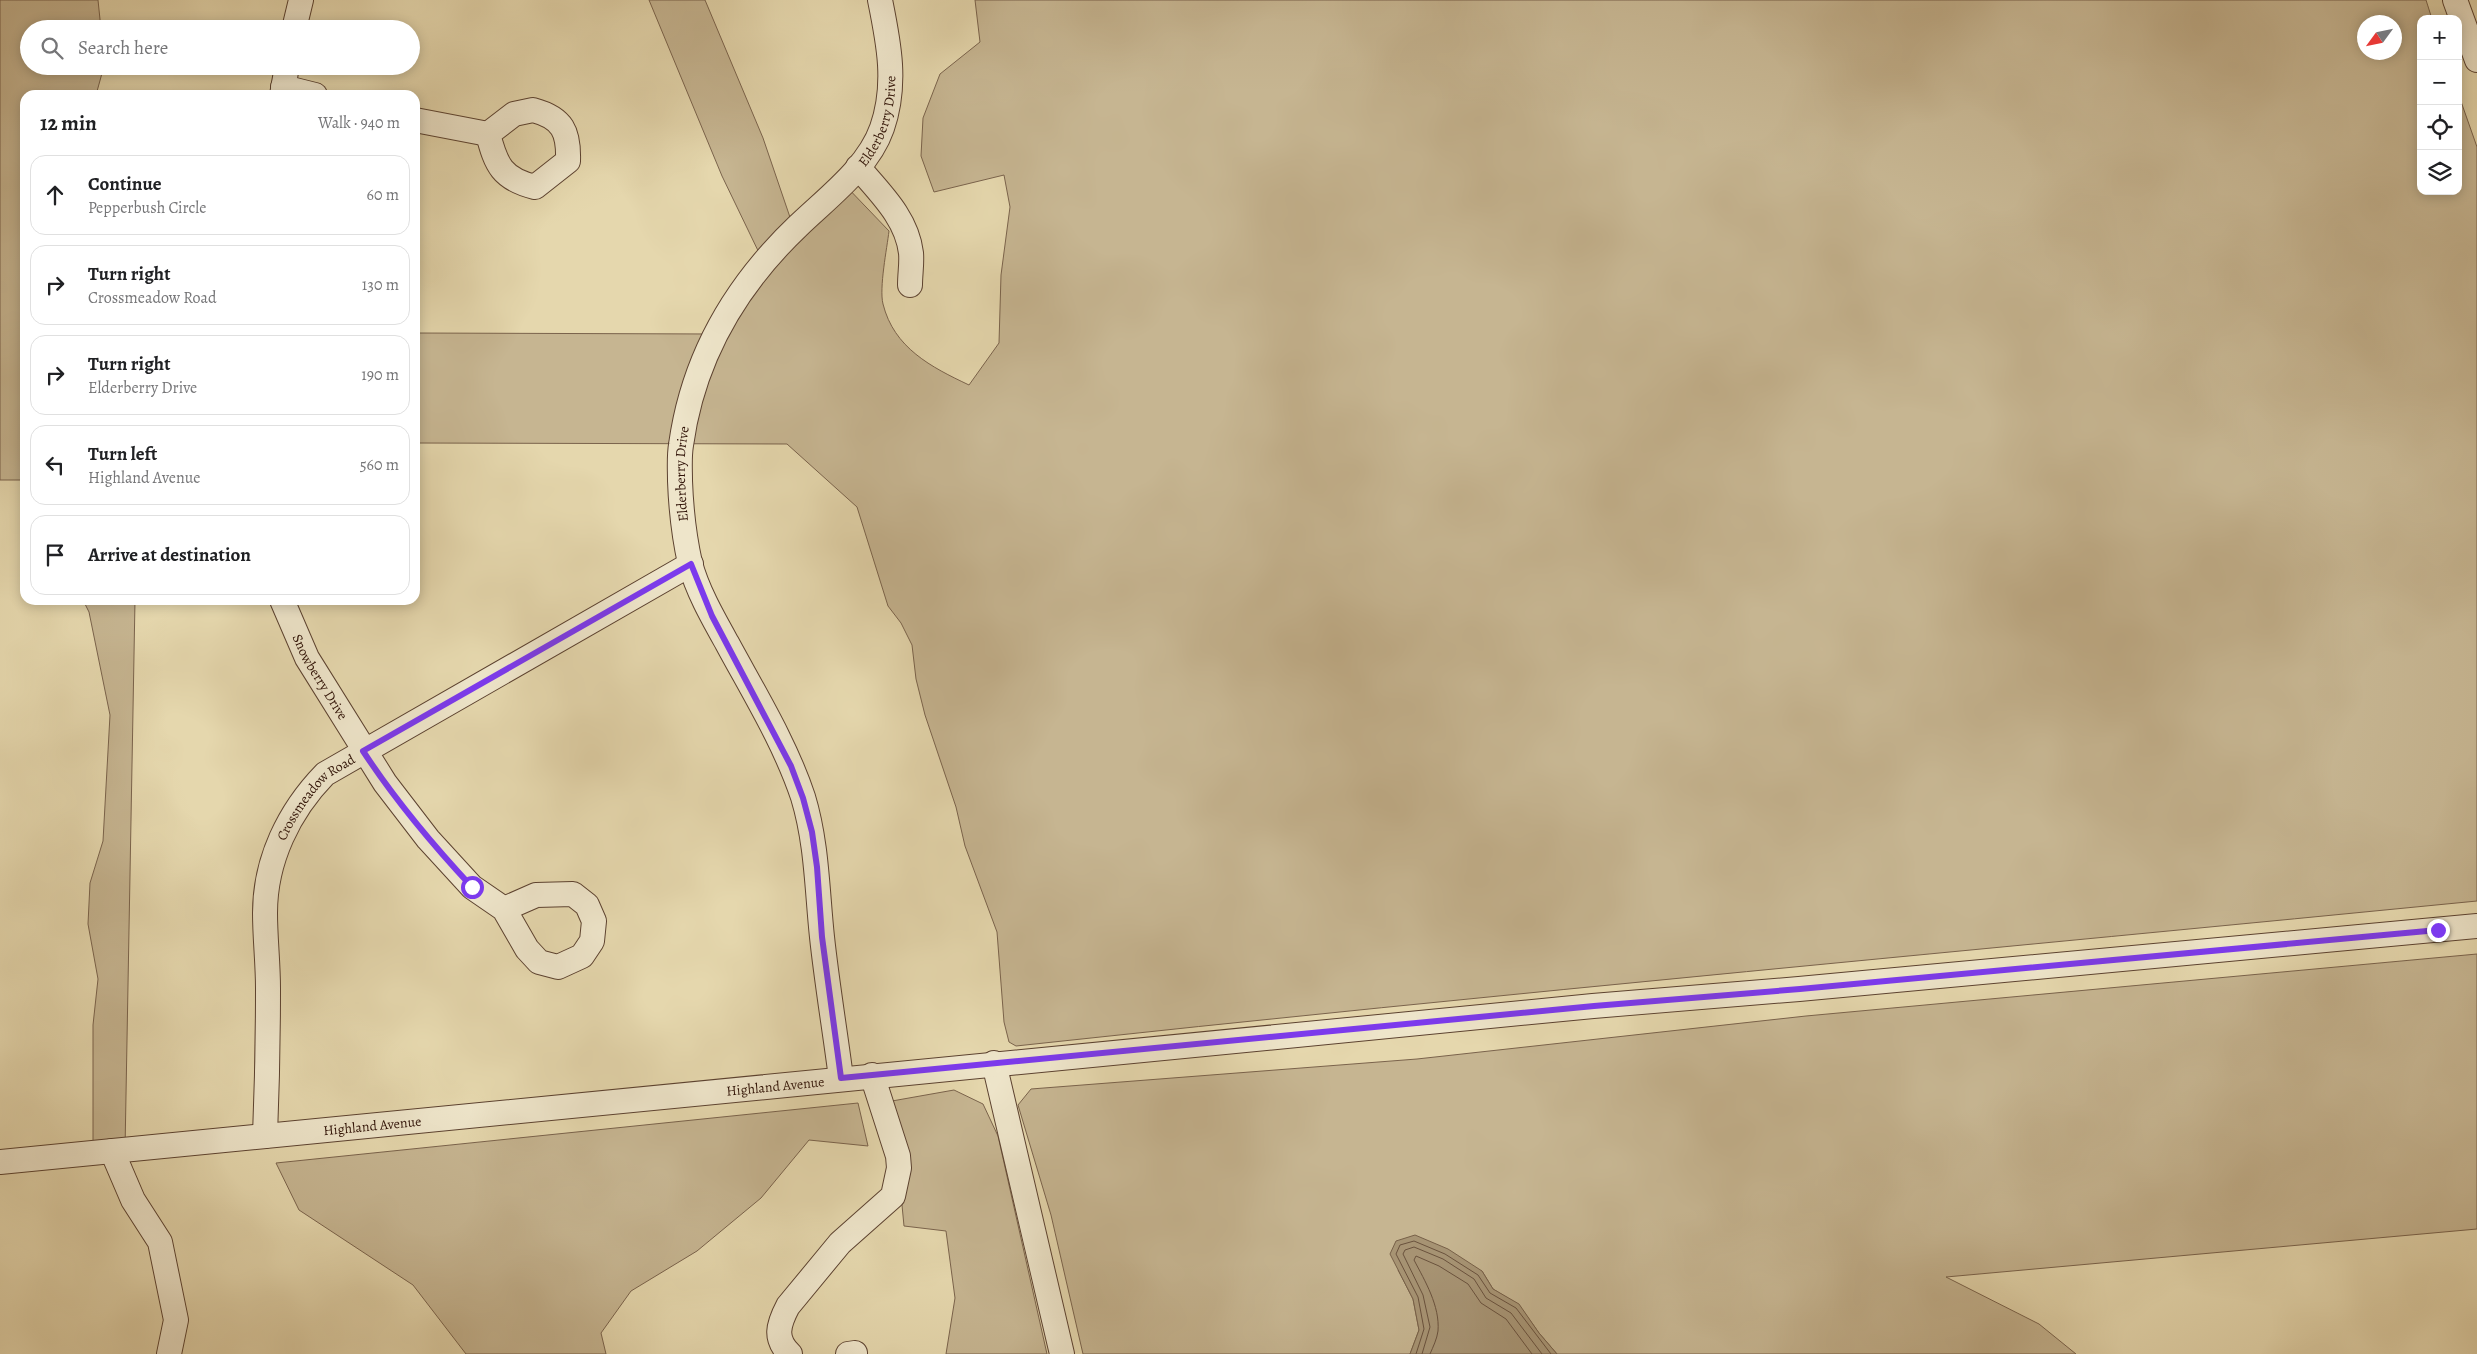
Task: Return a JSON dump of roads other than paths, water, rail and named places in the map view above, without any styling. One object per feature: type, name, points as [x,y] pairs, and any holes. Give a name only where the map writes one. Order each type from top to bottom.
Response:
[{"type":"street","points":[[296,20],[301,0]]},
{"type":"street","name":"Elderberry Drive","points":[[841,1078],[822,937],[817,867],[812,832],[803,798],[791,766],[712,616],[691,564],[681,507],[680,450],[686,411],[697,373],[714,334],[749,279],[794,229],[858,167],[872,149],[881,131],[890,91],[890,56],[880,0]]},
{"type":"street","points":[[2455,0],[2477,60]]},
{"type":"street","points":[[284,83],[302,90]]},
{"type":"street","points":[[420,121],[488,134]]},
{"type":"street","points":[[858,167],[901,221],[908,237],[911,255],[910,285]]},
{"type":"street","name":"Crossmeadow Road","points":[[265,1136],[268,986],[265,913],[269,876],[274,856],[290,819],[301,802],[325,774],[691,564]]},
{"type":"street","name":"Snowberry Drive","points":[[284,605],[307,658],[384,784],[428,839],[472,887],[504,909]]},
{"type":"street","name":"Highland Avenue","points":[[0,1162],[994,1063],[1594,1006],[2477,926]]},
{"type":"street","points":[[994,1063],[1062,1354]]},
{"type":"street","points":[[790,1354],[778,1340],[782,1317],[788,1306],[840,1243],[893,1196],[899,1168],[898,1156],[872,1075]]},
{"type":"street","points":[[112,1151],[133,1200],[160,1242],[176,1320],[169,1354]]},
{"type":"water","points":[[1415,1235],[1448,1249],[1482,1271],[1493,1289],[1519,1304],[1539,1333],[1557,1354],[1410,1354],[1419,1330],[1413,1299],[1390,1254],[1396,1241]]}]
